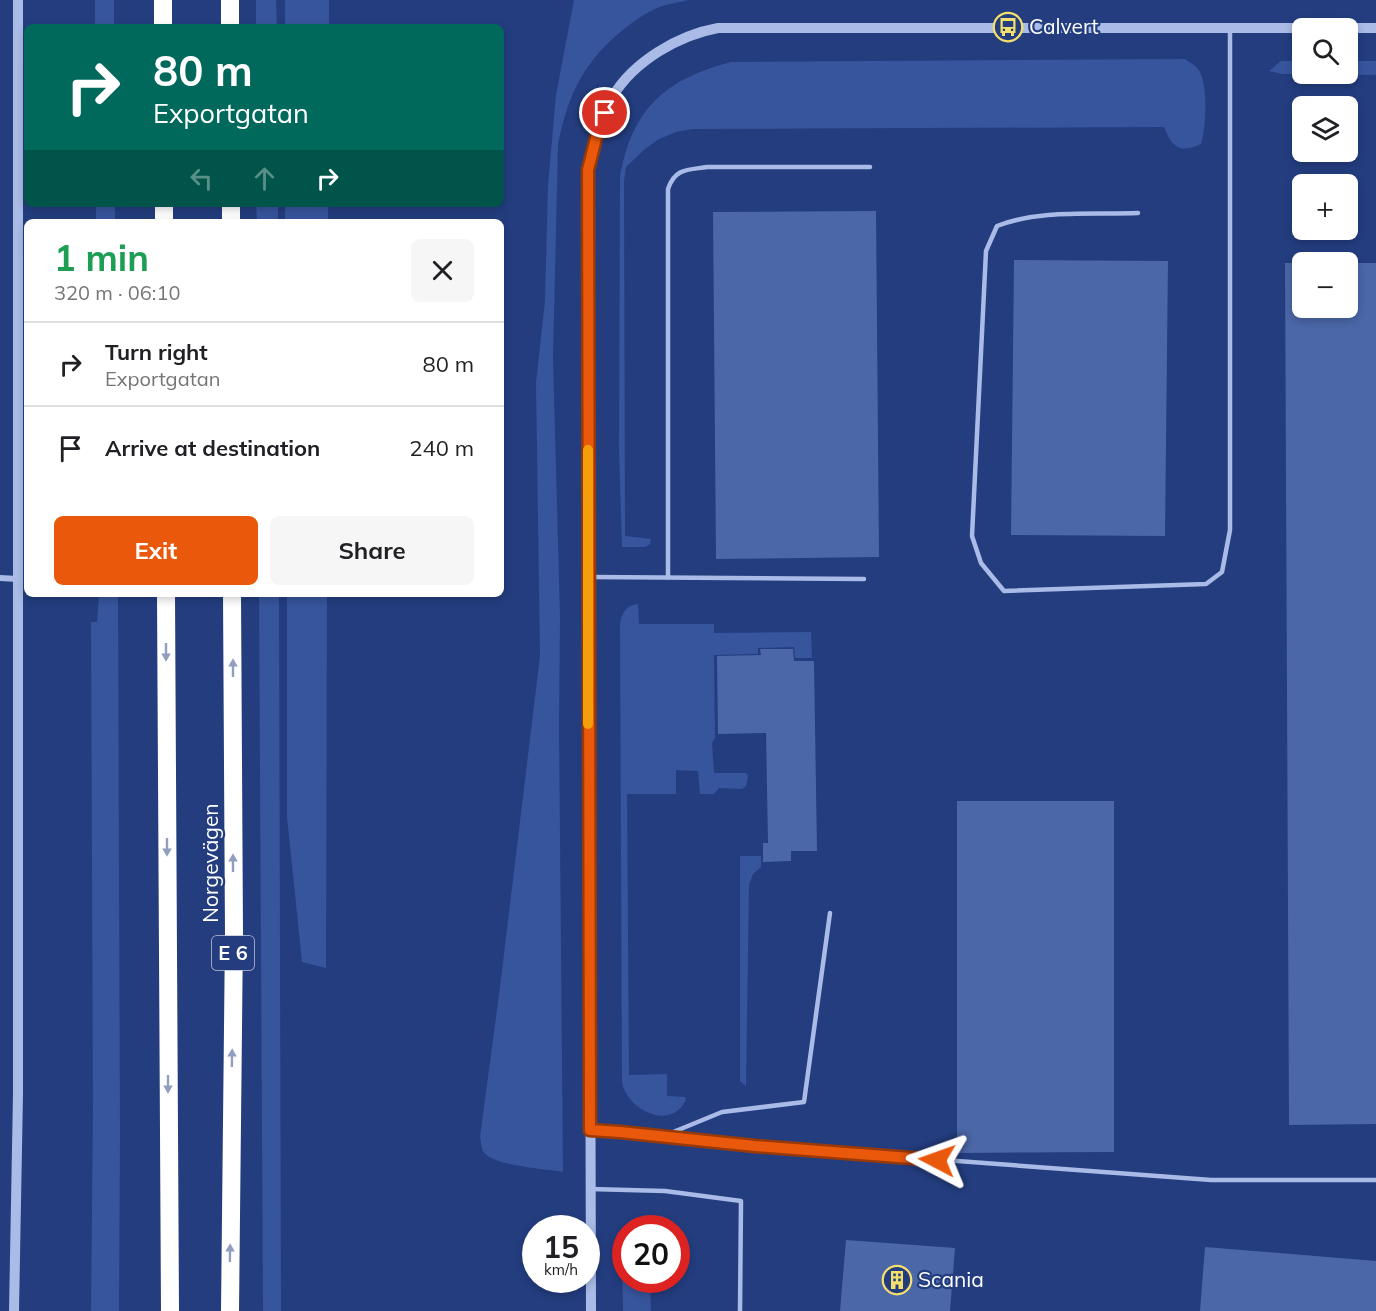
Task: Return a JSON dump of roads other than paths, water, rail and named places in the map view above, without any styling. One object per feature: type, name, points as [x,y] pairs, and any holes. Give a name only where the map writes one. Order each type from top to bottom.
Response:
[{"type":"highway","points":[[163,0],[163,24]]},
{"type":"highway","points":[[230,0],[230,24]]},
{"type":"highway","name":"Norgevägen","points":[[166,597],[170,1311]]},
{"type":"highway","name":"Norgevägen","points":[[230,1311],[234,933],[232,597]]},
{"type":"street","points":[[14,1311],[18,1094],[18,0]]},
{"type":"street","points":[[591,1311],[588,170],[598,130],[613,96],[626,78],[643,64],[682,39],[718,28],[1376,28]]},
{"type":"street","points":[[0,578],[19,579]]},
{"type":"lane","points":[[1138,213],[1035,216],[1015,219],[997,226],[986,251],[972,536],[981,563],[1004,591],[1206,584],[1222,572],[1230,530],[1230,27]]},
{"type":"lane","points":[[668,578],[668,189],[672,179],[682,170],[707,167],[870,167]]},
{"type":"lane","points":[[588,577],[864,579]]},
{"type":"lane","points":[[664,1136],[722,1112],[804,1102],[830,913]]},
{"type":"lane","points":[[590,1130],[755,1146],[1211,1180],[1376,1180]]},
{"type":"lane","points":[[590,1189],[664,1191],[741,1201],[740,1311]]},
{"type":"place","name":"Calvert","points":[[1008,27]]},
{"type":"place","name":"Scania","points":[[897,1280]]}]
